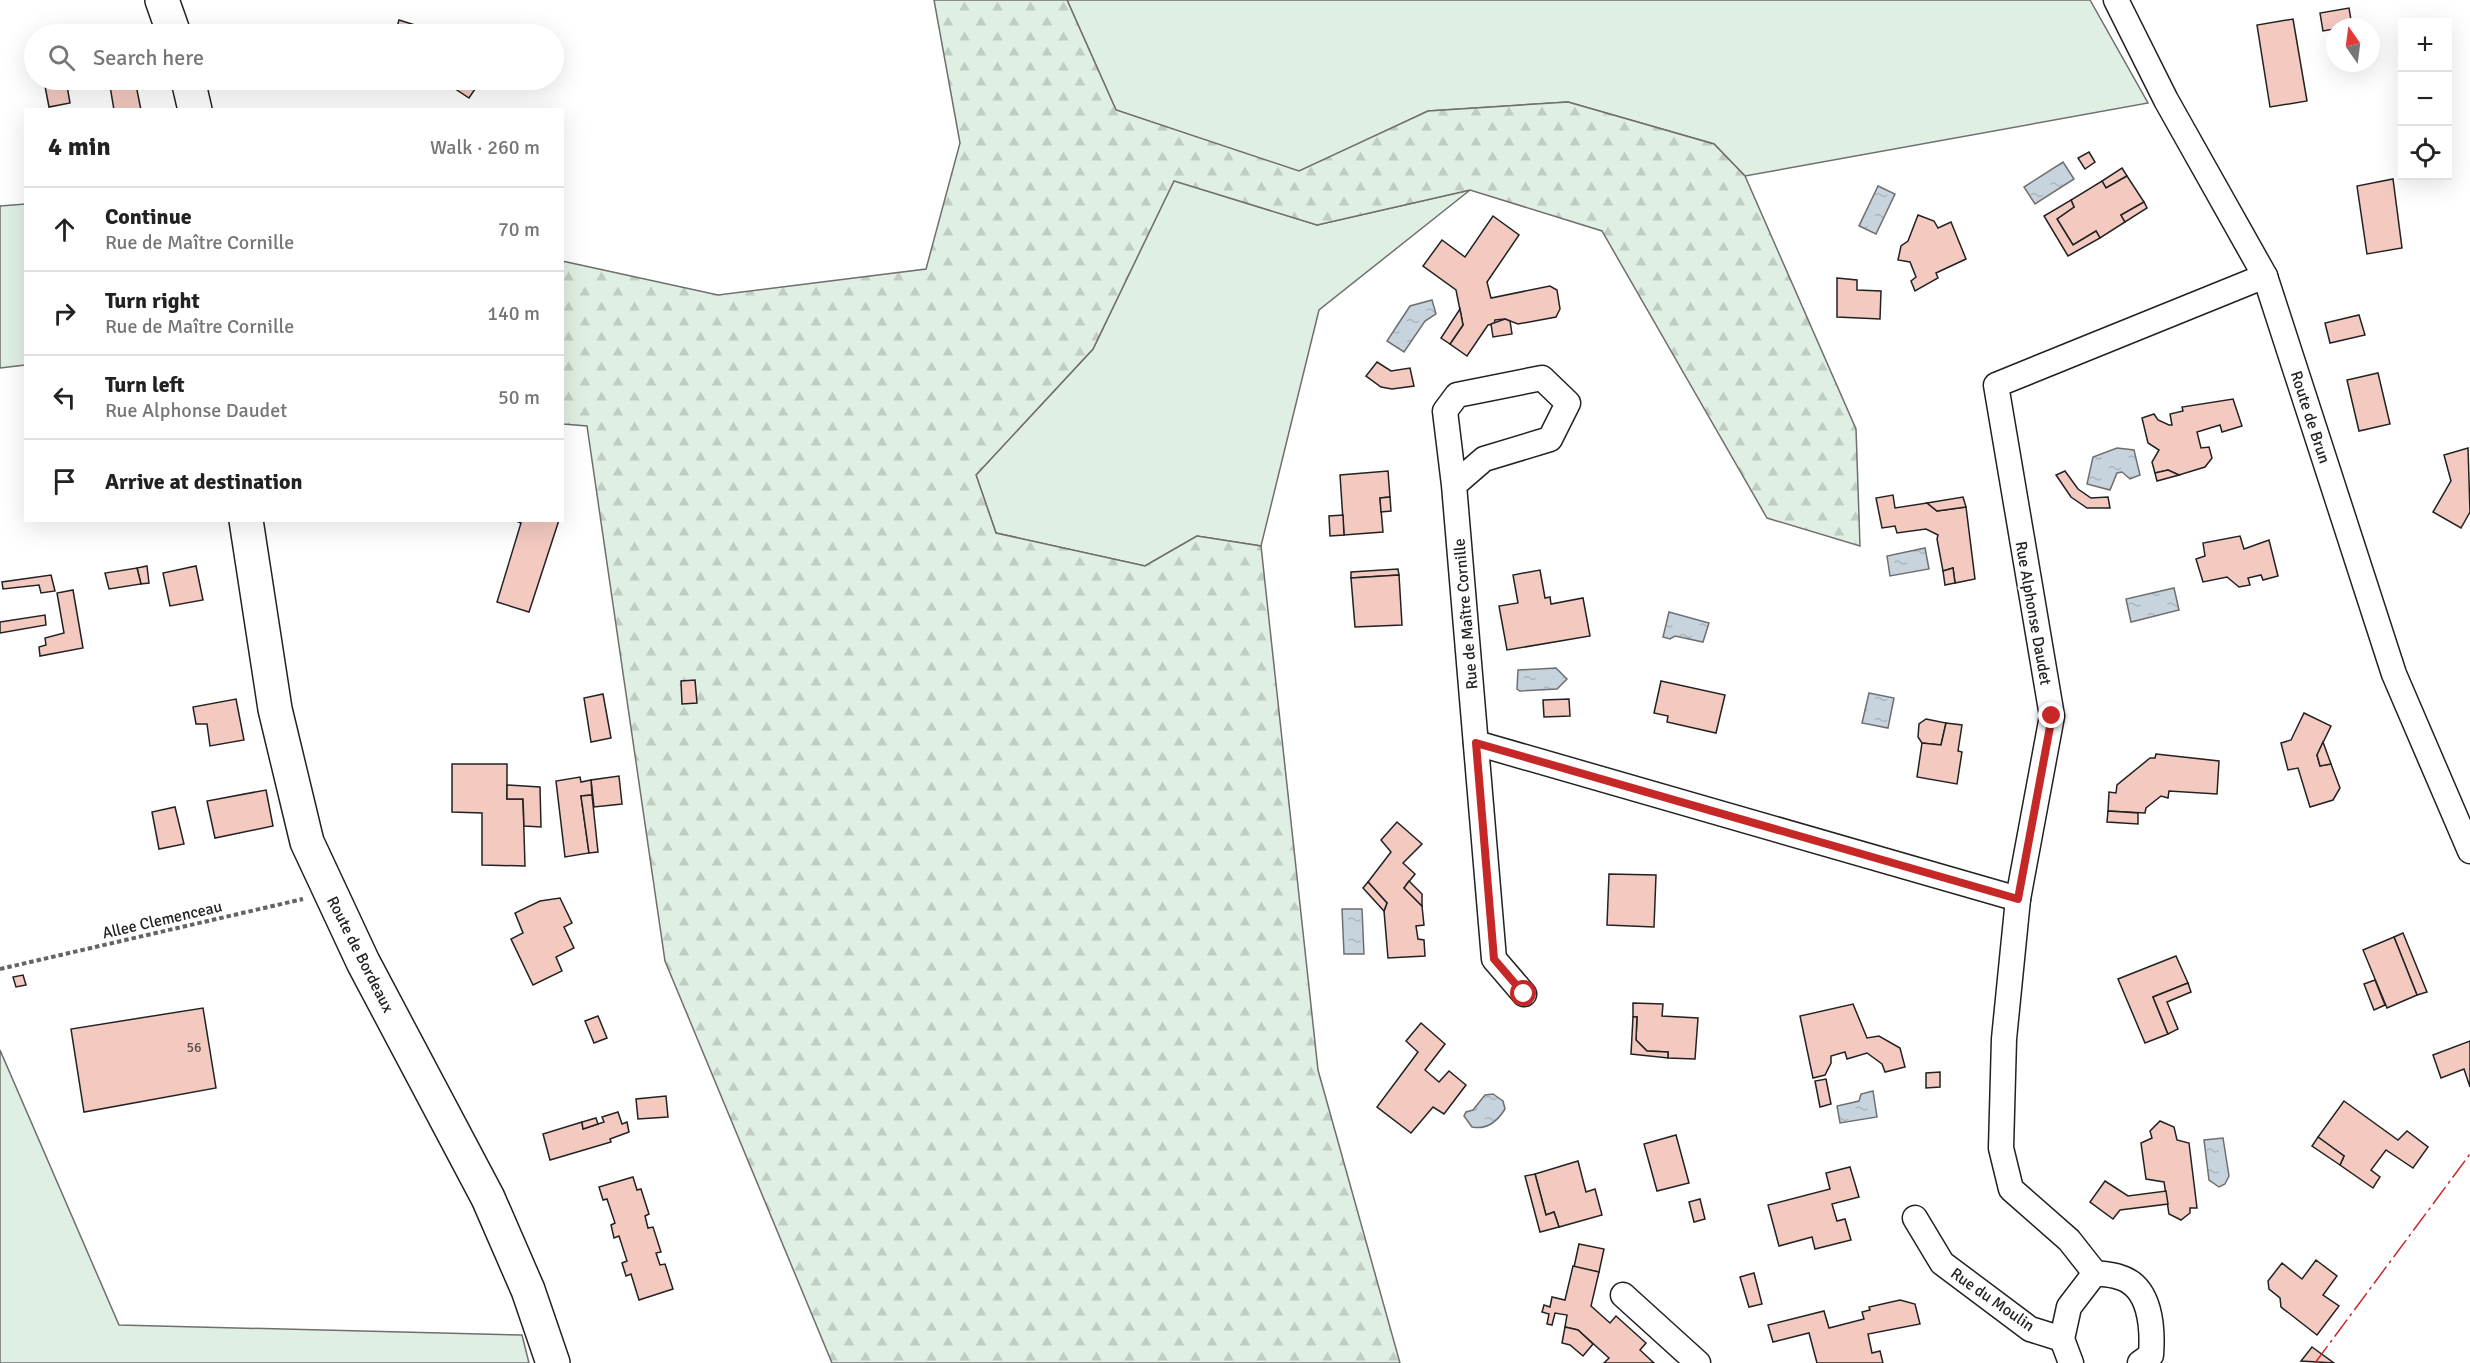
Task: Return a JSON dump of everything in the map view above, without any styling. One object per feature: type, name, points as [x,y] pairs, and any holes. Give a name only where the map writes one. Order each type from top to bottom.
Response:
[{"type":"street","points":[[162,0],[170,24]]},
{"type":"street","name":"Route de Brun","points":[[2116,0],[2166,100],[2265,276],[2394,674],[2470,851]]},
{"type":"street","points":[[190,90],[195,108]]},
{"type":"street","name":"Rue Alphonse Daudet","points":[[2095,1273],[2069,1240],[2011,1189],[2001,1148],[2004,1039],[2018,899],[2052,716],[1996,385],[2265,276]]},
{"type":"street","name":"Rue de Maître Cornille","points":[[1454,485],[1485,459],[1550,438],[1568,403],[1542,378],[1457,395],[1445,411],[1454,485],[1494,959],[1524,994]]},
{"type":"street","name":"Route de Bordeaux","points":[[246,522],[275,709],[307,842],[363,962],[488,1198],[528,1290],[553,1363]]},
{"type":"street","points":[[1476,743],[2018,899]]},
{"type":"street","name":"Rue du Moulin","points":[[1915,1218],[1942,1263],[2030,1329],[2062,1339]]},
{"type":"street","points":[[2071,1363],[2062,1339],[2069,1307],[2095,1273],[2121,1277],[2143,1295],[2153,1329],[2152,1360]]},
{"type":"street","points":[[1623,1295],[1698,1363]]},
{"type":"path","name":"Allee Clemenceau","points":[[0,969],[330,893]]},
{"type":"green space","points":[[934,0],[1067,0],[1116,110],[1299,171],[1428,111],[1568,102],[1714,144],[1745,176],[1856,429],[1860,546],[1767,518],[1602,231],[1470,190],[1317,225],[1174,181],[1093,349],[976,475],[996,533],[1145,566],[1197,536],[1261,546],[1318,1070],[1400,1363],[832,1363],[665,961],[587,426],[564,424],[564,261],[718,295],[926,269],[960,143]]},
{"type":"green space","points":[[1067,0],[2090,0],[2148,103],[1745,176],[1714,144],[1568,102],[1428,111],[1299,172],[1116,110]]},
{"type":"green space","points":[[1174,180],[1317,225],[1470,190],[1319,310],[1261,546],[1197,536],[1145,566],[996,533],[976,475],[1093,349]]},
{"type":"green space","points":[[24,204],[24,365],[0,368],[0,206]]},
{"type":"green space","points":[[0,1050],[119,1325],[522,1335],[529,1363],[0,1363]]},
{"type":"water","points":[[2063,162],[2074,179],[2035,204],[2024,187]]},
{"type":"water","points":[[1878,186],[1895,194],[1876,234],[1859,226]]},
{"type":"water","points":[[1432,300],[1436,314],[1425,321],[1404,352],[1387,341],[1410,306]]},
{"type":"water","points":[[2117,448],[2134,450],[2140,475],[2130,479],[2122,472],[2117,473],[2110,490],[2087,484],[2093,457]]},
{"type":"water","points":[[1925,548],[1929,569],[1890,576],[1887,556]]},
{"type":"water","points":[[2174,588],[2179,610],[2131,622],[2126,599]]},
{"type":"water","points":[[1669,612],[1709,623],[1703,642],[1675,636],[1670,639],[1663,637]]},
{"type":"water","points":[[1556,668],[1567,679],[1557,689],[1520,691],[1517,689],[1518,670]]},
{"type":"water","points":[[1869,693],[1894,698],[1888,728],[1862,723]]},
{"type":"water","points":[[1342,909],[1362,909],[1364,954],[1344,954]]},
{"type":"water","points":[[1873,1091],[1877,1117],[1840,1123],[1837,1106],[1859,1101],[1861,1094]]},
{"type":"water","points":[[1493,1094],[1503,1101],[1505,1109],[1491,1124],[1472,1127],[1464,1116],[1466,1112],[1473,1110],[1485,1095]]},
{"type":"water","points":[[2223,1138],[2229,1176],[2225,1184],[2219,1187],[2209,1180],[2204,1140]]},
{"type":"building","points":[[2349,8],[2351,18],[2326,18],[2326,30],[2323,31],[2320,13]]},
{"type":"building","points":[[2293,19],[2307,101],[2270,107],[2257,25]]},
{"type":"building","points":[[399,20],[412,24],[398,24]]},
{"type":"building","points":[[46,90],[68,90],[70,103],[49,107]]},
{"type":"building","points":[[111,90],[137,90],[141,108],[114,108]]},
{"type":"building","points":[[457,90],[474,90],[469,98]]},
{"type":"building","points":[[2089,152],[2095,162],[2085,169],[2078,158]]},
{"type":"building","points":[[2122,168],[2127,176],[2106,188],[2102,181]]},
{"type":"building","points":[[2127,176],[2144,202],[2121,215],[2125,222],[2100,238],[2096,231],[2073,245],[2057,219],[2074,207],[2071,200],[2102,181],[2106,188]]},
{"type":"building","points":[[2393,179],[2402,248],[2367,254],[2357,186]]},
{"type":"building","points":[[2071,200],[2074,207],[2057,219],[2073,245],[2096,231],[2100,238],[2068,256],[2044,216]]},
{"type":"building","points":[[2144,202],[2147,208],[2125,222],[2121,215]]},
{"type":"building","points":[[1918,215],[1934,221],[1938,228],[1951,222],[1966,259],[1936,273],[1938,278],[1915,291],[1911,281],[1916,277],[1910,262],[1898,260],[1901,246],[1908,241]]},
{"type":"building","points":[[1493,216],[1519,235],[1487,282],[1491,298],[1550,286],[1557,290],[1560,309],[1556,317],[1518,324],[1505,319],[1495,320],[1494,324],[1488,325],[1467,356],[1450,344],[1463,325],[1456,290],[1423,266],[1442,240],[1465,257]]},
{"type":"building","points":[[1837,278],[1857,280],[1857,290],[1881,291],[1880,319],[1837,317]]},
{"type":"building","points":[[1460,309],[1463,325],[1450,344],[1441,338]]},
{"type":"building","points":[[2359,315],[2365,335],[2330,343],[2325,323]]},
{"type":"building","points":[[1505,319],[1510,321],[1512,334],[1493,337],[1491,324]]},
{"type":"building","points":[[1377,362],[1391,371],[1410,368],[1414,386],[1392,389],[1381,387],[1366,376]]},
{"type":"building","points":[[2378,373],[2390,424],[2359,431],[2347,380]]},
{"type":"building","points":[[2233,399],[2242,426],[2222,432],[2220,425],[2197,432],[2201,448],[2209,447],[2212,458],[2205,467],[2179,475],[2168,470],[2155,473],[2152,462],[2159,450],[2148,443],[2142,418],[2154,414],[2158,420],[2172,425],[2170,414],[2183,411],[2182,407]]},
{"type":"building","points":[[2468,448],[2470,512],[2461,528],[2433,512],[2451,481],[2444,455]]},
{"type":"building","points":[[2168,470],[2179,475],[2157,481],[2155,473]]},
{"type":"building","points":[[1388,471],[1390,497],[1380,498],[1383,532],[1344,535],[1340,475]]},
{"type":"building","points":[[2065,471],[2078,489],[2091,498],[2108,497],[2110,508],[2087,508],[2071,497],[2056,475]]},
{"type":"building","points":[[1893,495],[1895,508],[1927,503],[1937,511],[1966,507],[1975,579],[1955,583],[1953,568],[1943,571],[1938,535],[1926,529],[1897,533],[1895,526],[1882,528],[1876,498]]},
{"type":"building","points":[[1390,497],[1391,511],[1381,512],[1380,498]]},
{"type":"building","points":[[1963,497],[1966,507],[1937,511],[1927,503]]},
{"type":"building","points":[[1343,515],[1344,535],[1330,536],[1329,516]]},
{"type":"building","points":[[519,522],[558,522],[529,612],[497,602],[521,523]]},
{"type":"building","points":[[2240,536],[2244,549],[2269,540],[2278,576],[2263,580],[2261,575],[2248,578],[2250,585],[2239,587],[2227,577],[2203,582],[2196,559],[2205,556],[2203,543]]},
{"type":"building","points":[[147,566],[149,583],[141,584],[137,568]]},
{"type":"building","points":[[196,566],[203,600],[170,606],[163,573]]},
{"type":"building","points":[[137,568],[141,584],[109,589],[105,573]]},
{"type":"building","points":[[1953,568],[1955,583],[1945,585],[1943,571]]},
{"type":"building","points":[[1398,569],[1399,575],[1351,578],[1351,572]]},
{"type":"building","points":[[1540,570],[1545,598],[1550,597],[1551,604],[1583,598],[1590,636],[1507,650],[1499,606],[1518,603],[1513,575]]},
{"type":"building","points":[[51,575],[55,591],[41,593],[39,585],[3,589],[2,582]]},
{"type":"building","points":[[1399,575],[1402,625],[1355,627],[1351,578]]},
{"type":"building","points":[[73,590],[83,648],[40,656],[39,647],[46,645],[45,638],[64,633],[57,593]]},
{"type":"building","points":[[45,615],[46,625],[0,633],[0,622]]},
{"type":"building","points":[[695,680],[697,703],[682,704],[681,681]]},
{"type":"building","points":[[1661,681],[1725,695],[1716,733],[1667,722],[1668,716],[1654,713]]},
{"type":"building","points":[[603,694],[611,738],[591,742],[584,698]]},
{"type":"building","points":[[236,699],[244,740],[210,746],[207,724],[196,724],[193,707]]},
{"type":"building","points":[[1569,699],[1570,716],[1544,717],[1543,700]]},
{"type":"building","points":[[2304,713],[2331,726],[2317,755],[2320,766],[2331,764],[2340,788],[2333,800],[2310,807],[2298,768],[2288,770],[2281,743],[2291,740]]},
{"type":"building","points":[[1926,719],[1946,723],[1941,745],[1922,743],[1918,737],[1919,724]]},
{"type":"building","points":[[1946,723],[1962,725],[1958,751],[1962,752],[1957,784],[1917,777],[1922,743],[1941,745]]},
{"type":"building","points":[[2323,742],[2331,764],[2320,766],[2317,755]]},
{"type":"building","points":[[2156,754],[2219,761],[2217,794],[2169,791],[2168,798],[2161,796],[2146,808],[2145,813],[2108,811],[2109,792],[2116,793],[2117,785],[2150,758],[2155,758]]},
{"type":"building","points":[[452,764],[507,764],[507,799],[523,799],[525,866],[482,865],[482,813],[452,812]]},
{"type":"building","points":[[619,776],[622,804],[594,807],[591,780]]},
{"type":"building","points":[[580,777],[581,782],[591,780],[592,795],[581,796],[589,853],[565,857],[556,781]]},
{"type":"building","points":[[507,785],[540,787],[541,827],[524,826],[523,799],[507,799]]},
{"type":"building","points":[[266,790],[273,826],[215,838],[207,801]]},
{"type":"building","points":[[592,795],[598,852],[589,853],[581,796]]},
{"type":"building","points":[[175,807],[184,844],[159,849],[152,812]]},
{"type":"building","points":[[2108,811],[2138,813],[2138,824],[2107,822]]},
{"type":"building","points":[[1397,822],[1422,844],[1403,863],[1415,874],[1404,888],[1422,906],[1424,925],[1416,926],[1418,939],[1424,940],[1425,956],[1388,958],[1384,911],[1387,903],[1368,882],[1391,852],[1381,840]]},
{"type":"building","points":[[1609,874],[1656,875],[1654,927],[1607,925]]},
{"type":"building","points":[[1409,881],[1422,894],[1422,906],[1404,888]]},
{"type":"building","points":[[1368,882],[1387,903],[1384,911],[1363,888]]},
{"type":"building","points":[[560,898],[572,923],[564,927],[574,948],[556,957],[562,971],[533,985],[511,939],[523,933],[515,913],[540,901]]},
{"type":"building","points":[[2403,933],[2427,992],[2417,995],[2394,937]]},
{"type":"building","points":[[2394,937],[2417,995],[2387,1008],[2363,950]]},
{"type":"building","points":[[2176,956],[2188,983],[2153,997],[2168,1034],[2145,1043],[2118,979]]},
{"type":"building","points":[[23,975],[26,985],[16,987],[13,977]]},
{"type":"building","points":[[2375,980],[2385,1005],[2374,1010],[2364,984]]},
{"type":"building","points":[[2188,983],[2191,992],[2167,1002],[2178,1029],[2168,1034],[2153,997]]},
{"type":"building","points":[[1633,1003],[1663,1004],[1662,1016],[1698,1018],[1695,1059],[1668,1058],[1668,1052],[1647,1051],[1636,1040],[1637,1017],[1633,1017]]},
{"type":"building","points":[[1853,1004],[1867,1038],[1879,1036],[1900,1048],[1905,1067],[1885,1072],[1882,1064],[1867,1053],[1847,1059],[1845,1052],[1831,1056],[1831,1063],[1825,1075],[1813,1078],[1800,1016]]},
{"type":"building","points":[[203,1008],[216,1088],[84,1112],[71,1029]]},
{"type":"building","points":[[598,1016],[607,1038],[594,1043],[585,1021]]},
{"type":"building","points":[[1633,1017],[1637,1017],[1636,1040],[1647,1051],[1668,1052],[1668,1058],[1631,1054]]},
{"type":"building","points":[[1421,1023],[1445,1044],[1425,1070],[1439,1082],[1449,1071],[1466,1085],[1444,1114],[1433,1107],[1411,1133],[1377,1107],[1418,1052],[1406,1041]]},
{"type":"building","points":[[2470,1041],[2470,1087],[2464,1069],[2441,1078],[2433,1055]]},
{"type":"building","points":[[1940,1072],[1940,1087],[1926,1088],[1926,1073]]},
{"type":"building","points":[[1826,1079],[1831,1104],[1820,1107],[1815,1081]]},
{"type":"building","points":[[666,1096],[668,1117],[638,1119],[636,1099]]},
{"type":"building","points":[[2344,1101],[2398,1140],[2407,1131],[2428,1147],[2413,1168],[2386,1150],[2371,1170],[2380,1177],[2373,1188],[2340,1165],[2344,1156],[2318,1137]]},
{"type":"building","points":[[618,1112],[622,1124],[627,1122],[629,1132],[610,1139],[611,1142],[550,1160],[543,1134],[582,1122],[583,1129],[604,1122],[602,1117]]},
{"type":"building","points":[[596,1118],[598,1124],[583,1129],[582,1122]]},
{"type":"building","points":[[2160,1121],[2174,1127],[2177,1140],[2189,1143],[2197,1208],[2190,1208],[2190,1213],[2181,1220],[2169,1214],[2164,1182],[2146,1179],[2141,1143],[2152,1138],[2150,1131]]},
{"type":"building","points":[[1676,1135],[1689,1183],[1657,1191],[1644,1144]]},
{"type":"building","points":[[2318,1137],[2344,1156],[2340,1165],[2312,1146]]},
{"type":"building","points":[[1578,1161],[1586,1192],[1595,1189],[1602,1215],[1559,1227],[1554,1212],[1546,1215],[1535,1174]]},
{"type":"building","points":[[1850,1167],[1859,1197],[1832,1204],[1837,1221],[1845,1219],[1851,1240],[1815,1249],[1812,1237],[1779,1246],[1768,1205],[1830,1189],[1826,1173]]},
{"type":"building","points":[[1535,1174],[1546,1215],[1554,1212],[1559,1227],[1540,1232],[1525,1176]]},
{"type":"building","points":[[633,1177],[637,1190],[641,1189],[649,1214],[645,1216],[648,1228],[653,1227],[661,1252],[656,1253],[660,1265],[665,1264],[673,1289],[639,1300],[631,1274],[626,1276],[622,1263],[627,1261],[619,1236],[614,1238],[611,1225],[615,1223],[607,1199],[603,1200],[599,1187]]},
{"type":"building","points":[[2105,1181],[2128,1196],[2166,1191],[2168,1204],[2120,1210],[2113,1219],[2090,1202]]},
{"type":"building","points":[[1700,1199],[1705,1219],[1694,1222],[1689,1202]]},
{"type":"building","points":[[1579,1244],[1604,1249],[1599,1272],[1574,1267]]},
{"type":"building","points":[[2316,1260],[2337,1276],[2323,1295],[2339,1306],[2317,1335],[2281,1307],[2280,1298],[2269,1289],[2268,1281],[2282,1263],[2302,1279]]},
{"type":"building","points":[[1573,1266],[1599,1272],[1591,1306],[1610,1323],[1616,1316],[1646,1343],[1640,1350],[1654,1363],[1604,1363],[1609,1358],[1578,1330],[1565,1327],[1567,1315],[1555,1313],[1552,1325],[1547,1324],[1549,1314],[1542,1312],[1544,1305],[1550,1307],[1552,1297],[1565,1300]]},
{"type":"building","points":[[1754,1273],[1762,1304],[1749,1307],[1740,1277]]},
{"type":"building","points":[[1900,1300],[1915,1304],[1920,1324],[1868,1334],[1872,1353],[1880,1351],[1883,1363],[1817,1363],[1809,1333],[1773,1342],[1768,1325],[1824,1311],[1829,1328],[1864,1319],[1862,1312],[1870,1310],[1869,1307]]},
{"type":"building","points":[[1565,1327],[1578,1330],[1593,1344],[1583,1356],[1570,1345],[1562,1343]]},
{"type":"building","points":[[2312,1347],[2334,1363],[2301,1361]]},
{"type":"power","points":[[2315,1363],[2470,1154]]},
{"type":"route","points":[[1524,994],[1494,959],[1476,743],[2018,899],[2052,716]]}]
